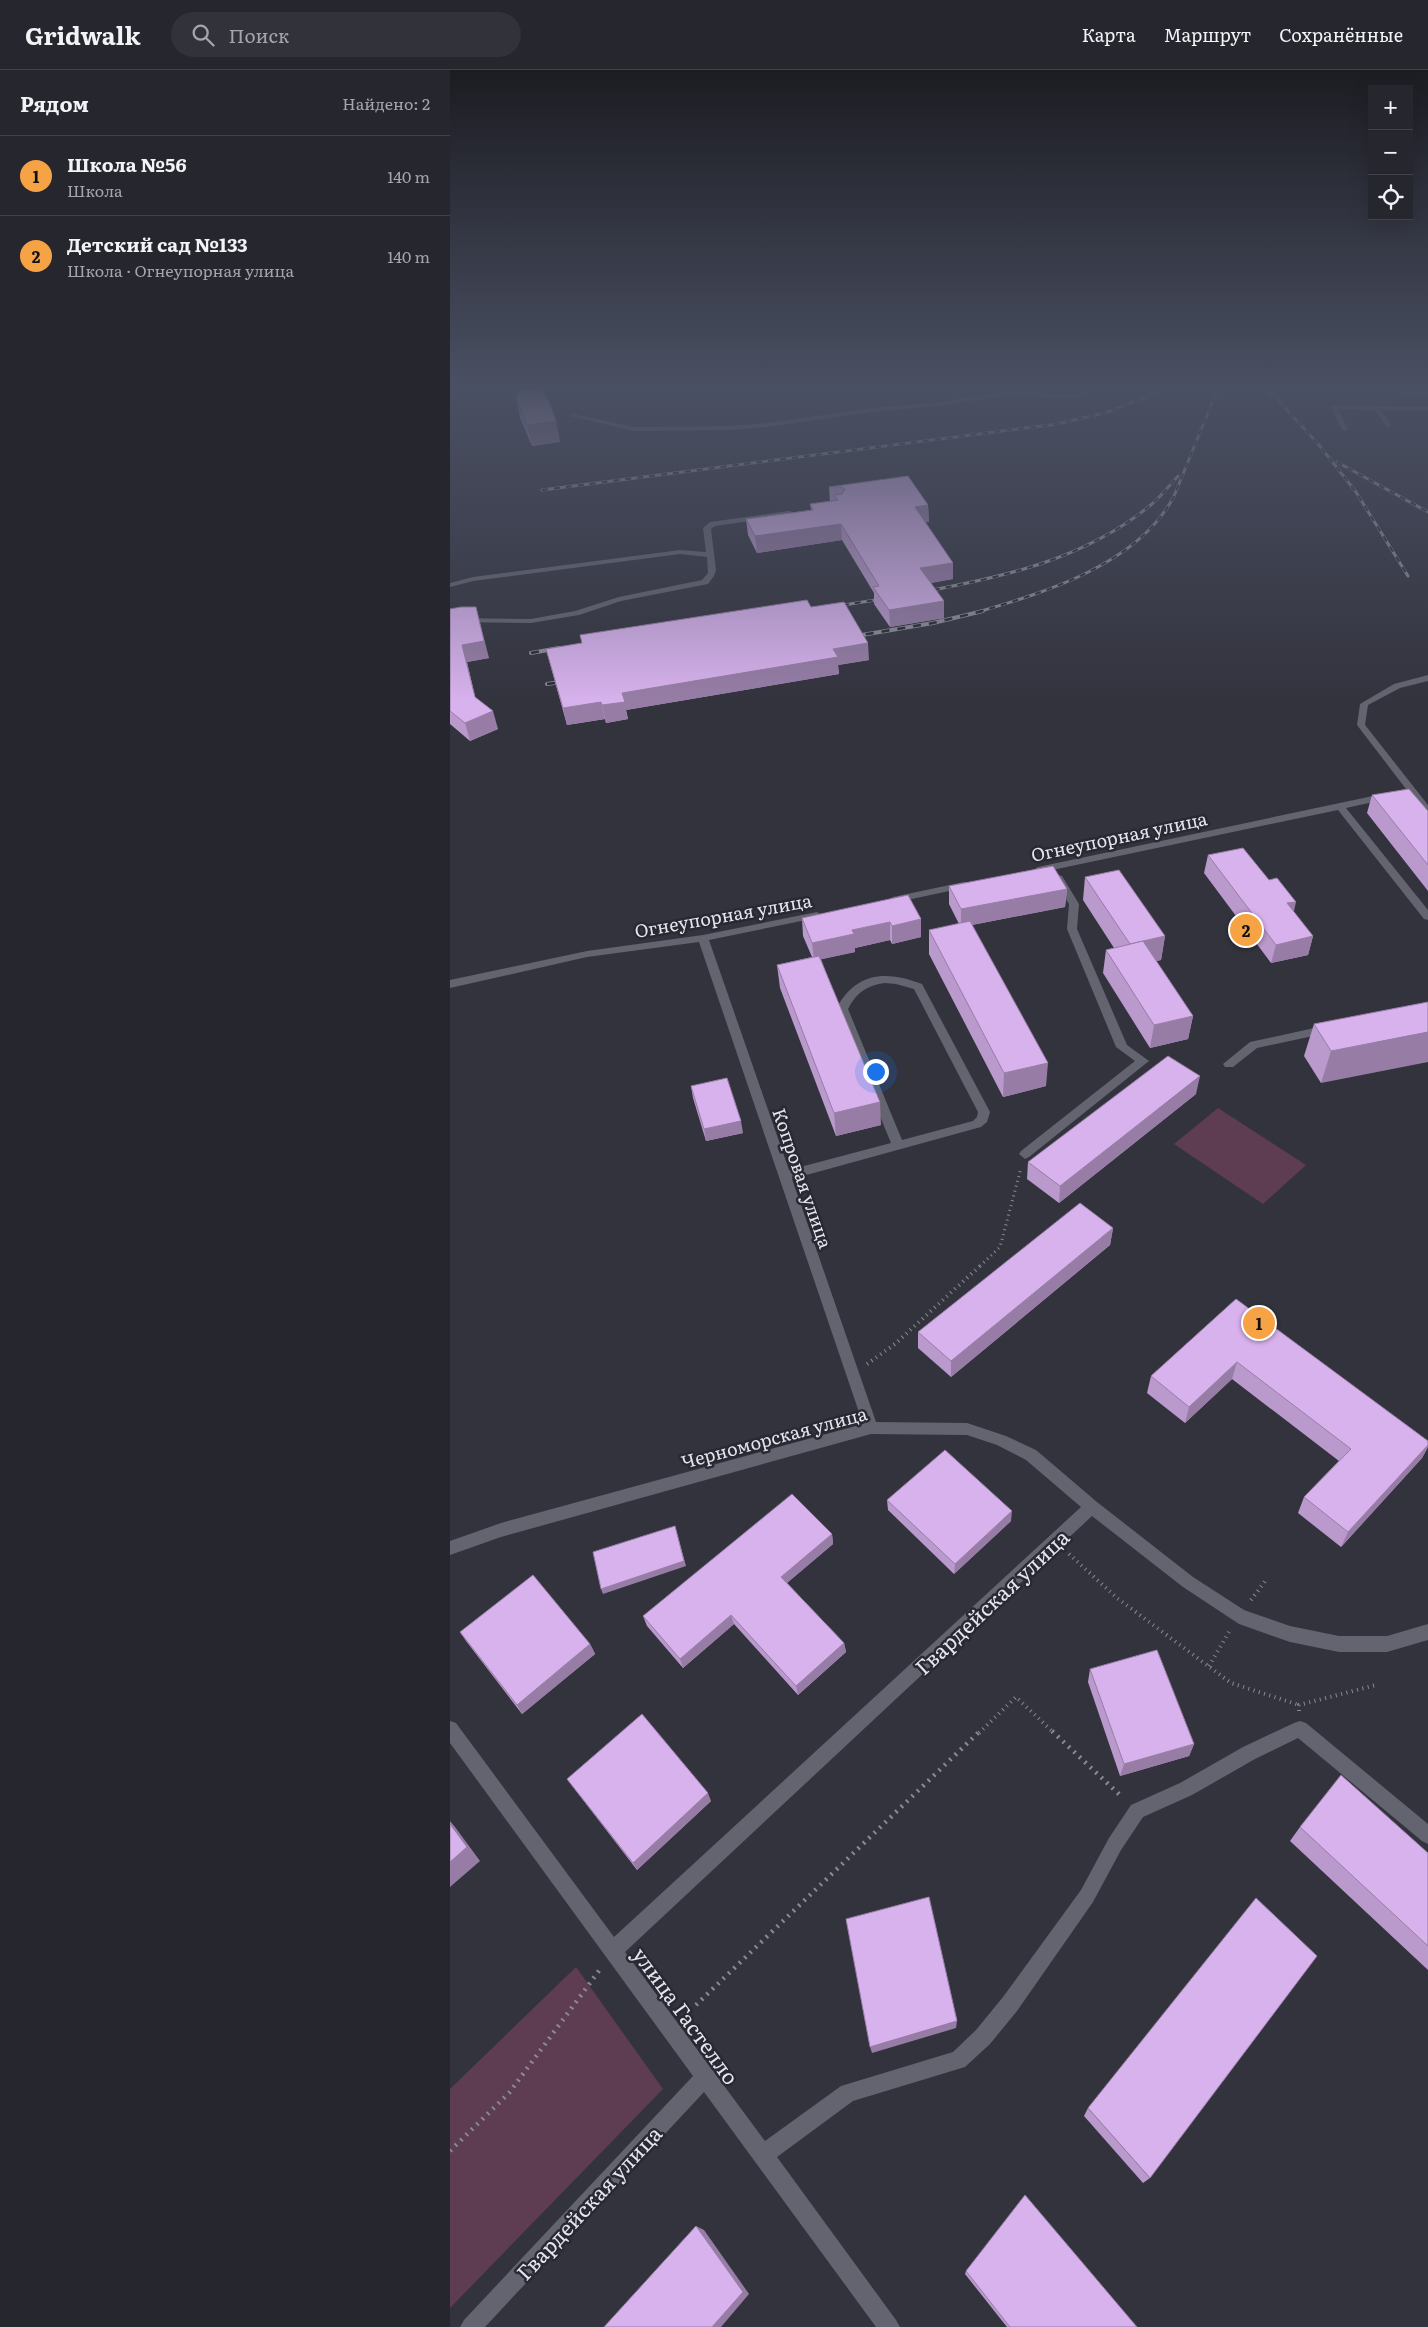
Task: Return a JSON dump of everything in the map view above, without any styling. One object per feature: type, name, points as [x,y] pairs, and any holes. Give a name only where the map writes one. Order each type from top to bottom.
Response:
[{"type":"street","points":[[450,620],[480,619],[516,623],[531,621],[576,613],[633,596],[705,582],[712,574],[707,528],[713,524],[793,513]]},
{"type":"street","points":[[450,585],[473,579],[666,554],[688,552],[710,555]]},
{"type":"street","points":[[1428,678],[1398,686],[1364,704],[1361,725],[1428,811]]},
{"type":"street","name":"Огнеупорная улица","points":[[1022,873],[1412,791]]},
{"type":"street","points":[[1340,806],[1428,917]]},
{"type":"street","points":[[1025,1154],[1143,1061],[1122,1047],[1072,929],[1074,904],[1052,867]]},
{"type":"street","points":[[887,901],[974,883]]},
{"type":"street","name":"Огнеупорная улица","points":[[450,984],[587,954],[703,938],[829,913]]},
{"type":"street","name":"Копровая улица","points":[[703,938],[871,1428]]},
{"type":"street","points":[[784,1176],[977,1124],[983,1119],[984,1112],[918,987],[903,980],[883,979],[860,985],[846,998],[842,1008],[898,1144]]},
{"type":"street","points":[[1229,1064],[1254,1046],[1341,1026]]},
{"type":"street","name":"Черноморская улица","points":[[450,1548],[501,1530],[871,1428],[967,1429],[1001,1440],[1031,1455],[1092,1507]]},
{"type":"street","points":[[1092,1507],[1188,1582],[1239,1616],[1290,1634],[1339,1644],[1387,1644],[1428,1632]]},
{"type":"street","name":"Гвардейская улица","points":[[613,1952],[1092,1507]]},
{"type":"street","name":"улица Гастелло","points":[[450,1729],[889,2327]]},
{"type":"street","points":[[763,2156],[848,2094],[958,2060],[983,2037],[1087,1896],[1115,1844],[1137,1811],[1186,1789],[1249,1752],[1300,1730],[1428,1835]]},
{"type":"street","name":"Гвардейская улица","points":[[470,2327],[705,2077]]},
{"type":"path","points":[[852,1375],[895,1344],[1000,1247],[1025,1154]]},
{"type":"path","points":[[1055,1542],[1117,1598],[1231,1683],[1299,1705],[1376,1685]]},
{"type":"path","points":[[696,2005],[1016,1697],[1137,1811]]},
{"type":"path","points":[[1299,1705],[1300,1730]]},
{"type":"path","points":[[450,2151],[509,2093],[613,1952]]},
{"type":"shaded area","points":[[1218,1108],[1306,1165],[1263,1204],[1174,1144]]},
{"type":"shaded area","points":[[576,1967],[663,2089],[450,2308],[450,2089]]},
{"type":"building","points":[[844,491],[919,491],[928,505],[915,507],[953,563],[920,568],[944,601],[889,610],[873,587],[879,586],[841,524],[755,536],[746,519],[813,510],[810,504],[838,500],[834,495],[842,494]]},
{"type":"building","points":[[807,600],[811,607],[844,602],[868,643],[833,649],[838,657],[622,693],[625,702],[602,705],[601,702],[563,708],[546,649],[582,643],[580,635]]},
{"type":"building","points":[[476,607],[484,641],[462,645],[475,697],[493,711],[465,723],[450,711],[450,609]]},
{"type":"building","points":[[1409,789],[1428,811],[1428,865],[1372,795]]},
{"type":"building","points":[[1243,848],[1269,880],[1277,878],[1296,902],[1287,903],[1313,936],[1276,945],[1208,855]]},
{"type":"building","points":[[1053,866],[1067,889],[961,909],[949,886]]},
{"type":"building","points":[[1119,870],[1165,936],[1130,944],[1085,877]]},
{"type":"building","points":[[908,895],[921,919],[892,926],[890,922],[852,930],[854,934],[812,943],[802,918]]},
{"type":"building","points":[[970,921],[1048,1063],[1004,1073],[929,930]]},
{"type":"building","points":[[1143,941],[1193,1016],[1154,1025],[1106,950]]},
{"type":"building","points":[[819,956],[880,1102],[834,1113],[777,965]]},
{"type":"building","points":[[1428,1002],[1428,1032],[1331,1051],[1314,1024]]},
{"type":"building","points":[[1168,1056],[1200,1076],[1060,1186],[1028,1162]]},
{"type":"building","points":[[727,1078],[741,1121],[704,1129],[691,1086]]},
{"type":"building","points":[[1080,1203],[1113,1228],[951,1361],[918,1332]]},
{"type":"building","points":[[1236,1299],[1428,1441],[1428,1445],[1348,1532],[1304,1497],[1351,1449],[1237,1362],[1189,1407],[1151,1376]]},
{"type":"building","points":[[945,1450],[1012,1511],[955,1564],[887,1500]]},
{"type":"building","points":[[792,1494],[832,1534],[781,1577],[844,1643],[796,1686],[731,1615],[680,1659],[643,1616]]},
{"type":"building","points":[[675,1526],[684,1561],[601,1589],[593,1552]]},
{"type":"building","points":[[533,1575],[590,1644],[517,1705],[460,1632]]},
{"type":"building","points":[[1157,1650],[1194,1744],[1124,1764],[1090,1669]]},
{"type":"building","points":[[642,1714],[708,1793],[633,1863],[567,1779]]},
{"type":"building","points":[[1341,1775],[1428,1853],[1428,1946],[1300,1827]]},
{"type":"building","points":[[450,1824],[467,1847],[450,1862]]},
{"type":"building","points":[[929,1897],[957,2021],[870,2047],[846,1919]]},
{"type":"building","points":[[1256,1898],[1317,1956],[1150,2178],[1088,2108]]},
{"type":"building","points":[[1025,2195],[1137,2327],[1010,2327],[966,2271]]},
{"type":"building","points":[[696,2226],[743,2292],[712,2327],[604,2327]]},
{"type":"railway","points":[[922,592],[983,580],[1043,563],[1072,552],[1100,539],[1127,523],[1152,504],[1164,491]]},
{"type":"railway","points":[[978,612],[1061,584],[1115,557],[1138,540],[1158,520],[1176,491]]},
{"type":"railway","points":[[1355,491],[1408,576]]},
{"type":"railway","points":[[1390,491],[1428,512]]},
{"type":"railway","points":[[831,607],[888,598]]},
{"type":"railway","points":[[850,637],[933,623],[983,611]]},
{"type":"railway","points":[[531,653],[559,648]]},
{"type":"railway","points":[[547,684],[569,681]]},
{"type":"place","name":"Детский сад №133","points":[[1246,930]]},
{"type":"place","name":"Школа №56","points":[[1259,1323]]}]
